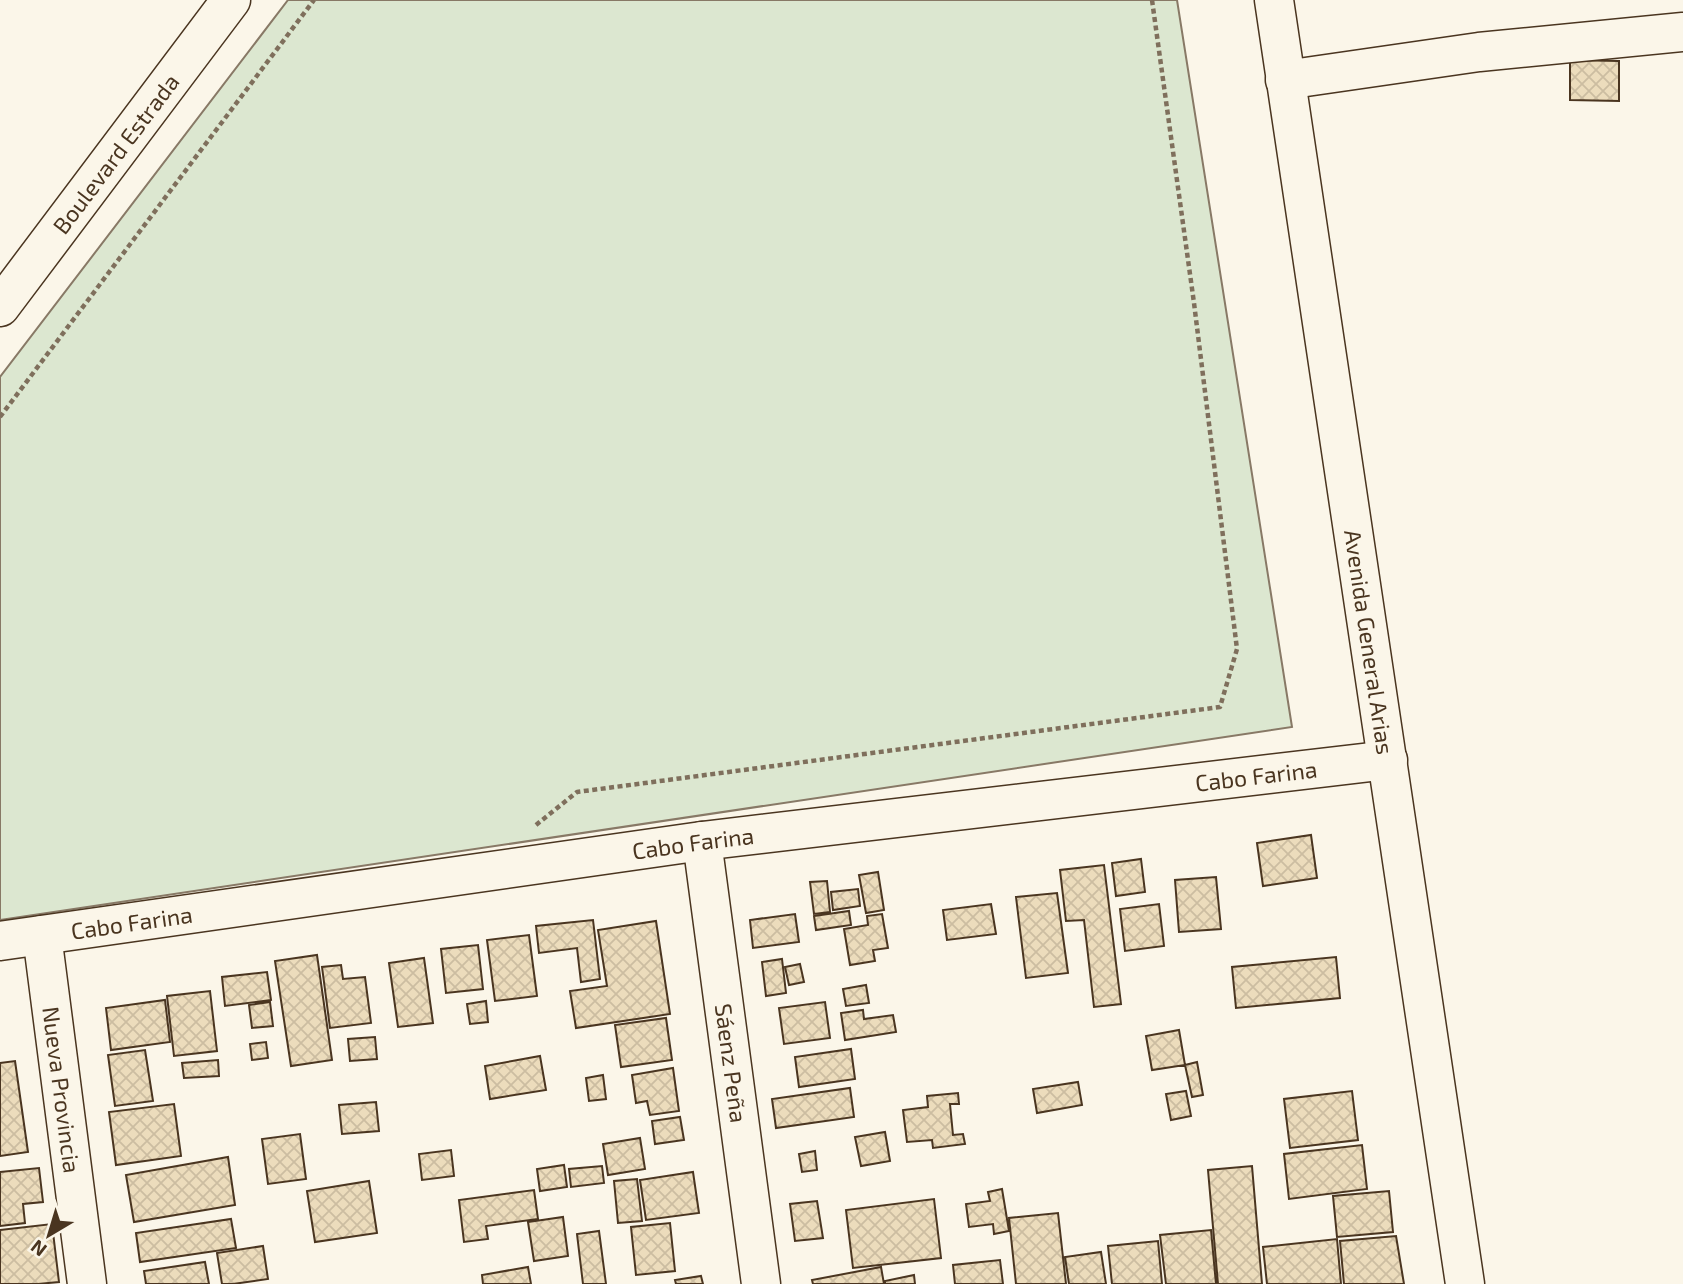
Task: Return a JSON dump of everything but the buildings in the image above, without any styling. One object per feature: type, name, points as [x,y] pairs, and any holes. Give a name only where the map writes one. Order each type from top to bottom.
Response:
[{"type":"street","name":"Boulevard Estrada","points":[[0,307],[231,0]]},
{"type":"street","name":"Avenida General Arias","points":[[1274,0],[1465,1284]]},
{"type":"street","points":[[1285,80],[1479,52],[1683,32]]},
{"type":"street","name":"Cabo Farina","points":[[0,941],[702,841],[1388,761]]},
{"type":"street","name":"Sáenz Peña","points":[[702,841],[761,1284]]},
{"type":"street","name":"Nueva Provincia","points":[[42,935],[87,1284]]},
{"type":"path","points":[[0,417],[314,0]]},
{"type":"path","points":[[529,831],[578,792],[1220,707],[1237,649],[1194,303],[1152,0]]},
{"type":"green space","points":[[288,0],[1177,0],[1292,727],[0,920],[0,377]]}]
